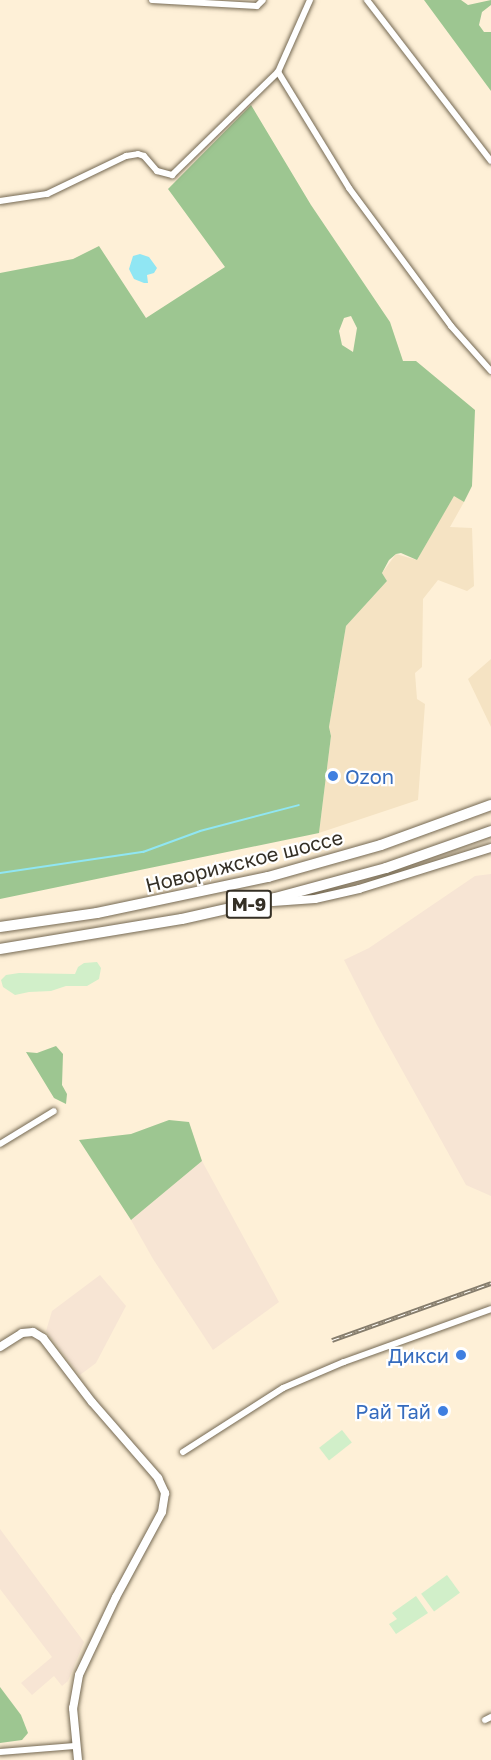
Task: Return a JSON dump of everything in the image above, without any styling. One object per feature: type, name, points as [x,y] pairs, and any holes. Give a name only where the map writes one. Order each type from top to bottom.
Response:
[{"type":"highway","name":"Новорижское шоссе","points":[[0,927],[97,913],[268,877],[381,845],[491,805]]},
{"type":"highway","name":"Новорижское шоссе","points":[[0,949],[139,927],[258,902],[351,879],[491,831]]},
{"type":"street","points":[[152,0],[257,6],[263,0]]},
{"type":"street","points":[[0,201],[47,194],[126,156],[138,154],[144,156],[157,171],[172,175],[278,72],[310,0]]},
{"type":"street","points":[[367,0],[491,161]]},
{"type":"street","points":[[278,72],[349,188],[451,326],[491,371]]},
{"type":"street","points":[[258,902],[315,899],[359,889],[491,848]]},
{"type":"street","points":[[0,1144],[54,1111]]},
{"type":"street","points":[[183,1452],[283,1388],[344,1362],[491,1309]]},
{"type":"street","points":[[0,1347],[22,1333],[33,1332],[43,1338],[92,1402],[164,1486],[165,1501],[162,1512],[82,1666],[74,1697],[75,1746],[78,1760]]},
{"type":"street","points":[[0,1752],[75,1746]]},
{"type":"shaded area","points":[[454,495],[464,502],[450,527],[472,528],[474,586],[467,591],[438,580],[423,599],[422,667],[415,673],[417,699],[425,704],[418,800],[319,833],[331,736],[329,727],[346,626],[387,581],[382,573],[396,554],[417,560]]},
{"type":"shaded area","points":[[491,659],[491,727],[468,679]]},
{"type":"shaded area","points":[[491,874],[491,1196],[466,1185],[377,1025],[344,960],[369,948],[475,876]]},
{"type":"shaded area","points":[[202,1161],[279,1302],[213,1350],[153,1259],[131,1220]]},
{"type":"shaded area","points":[[100,1275],[126,1306],[96,1363],[80,1375],[46,1331],[52,1311]]},
{"type":"shaded area","points":[[0,1529],[84,1642],[68,1681],[62,1686],[54,1676],[32,1695],[21,1683],[52,1657],[0,1589]]},
{"type":"green space","points":[[424,0],[461,0],[468,5],[491,0],[491,5],[482,12],[479,25],[484,32],[491,32],[491,91]]},
{"type":"green space","points":[[251,105],[311,205],[390,322],[403,361],[416,361],[475,410],[472,486],[464,502],[454,496],[417,560],[401,553],[389,560],[382,573],[387,581],[346,626],[329,727],[331,736],[319,833],[0,899],[0,273],[73,259],[99,246],[146,318],[225,267],[168,189]],"holes":[[[351,316],[357,328],[353,352],[342,345],[339,331],[344,318]]]},
{"type":"green space","points":[[97,962],[101,968],[99,979],[87,986],[66,986],[51,991],[15,995],[3,987],[1,980],[6,975],[19,973],[75,974],[78,967],[84,963]]},
{"type":"green space","points":[[56,1046],[63,1054],[62,1085],[67,1094],[66,1104],[54,1098],[26,1052],[37,1053]]},
{"type":"green space","points":[[169,1120],[189,1122],[202,1161],[131,1220],[79,1140],[131,1134]]},
{"type":"green space","points":[[342,1430],[352,1443],[329,1460],[319,1448]]},
{"type":"green space","points":[[447,1575],[460,1593],[434,1612],[421,1594]]},
{"type":"green space","points":[[416,1596],[428,1613],[396,1634],[389,1624],[397,1619],[392,1613]]},
{"type":"green space","points":[[0,1687],[21,1715],[28,1733],[22,1740],[0,1743]]},
{"type":"water","points":[[140,254],[149,257],[157,268],[154,273],[147,275],[148,283],[134,279],[129,269],[133,256]]},
{"type":"waterway","points":[[0,873],[143,852],[200,831],[299,805]]},
{"type":"railway","points":[[332,1340],[491,1283]]},
{"type":"place","name":"Ozon","points":[[333,776]]},
{"type":"place","name":"Дикси","points":[[461,1355]]},
{"type":"place","name":"Рай Тай","points":[[443,1411]]}]
